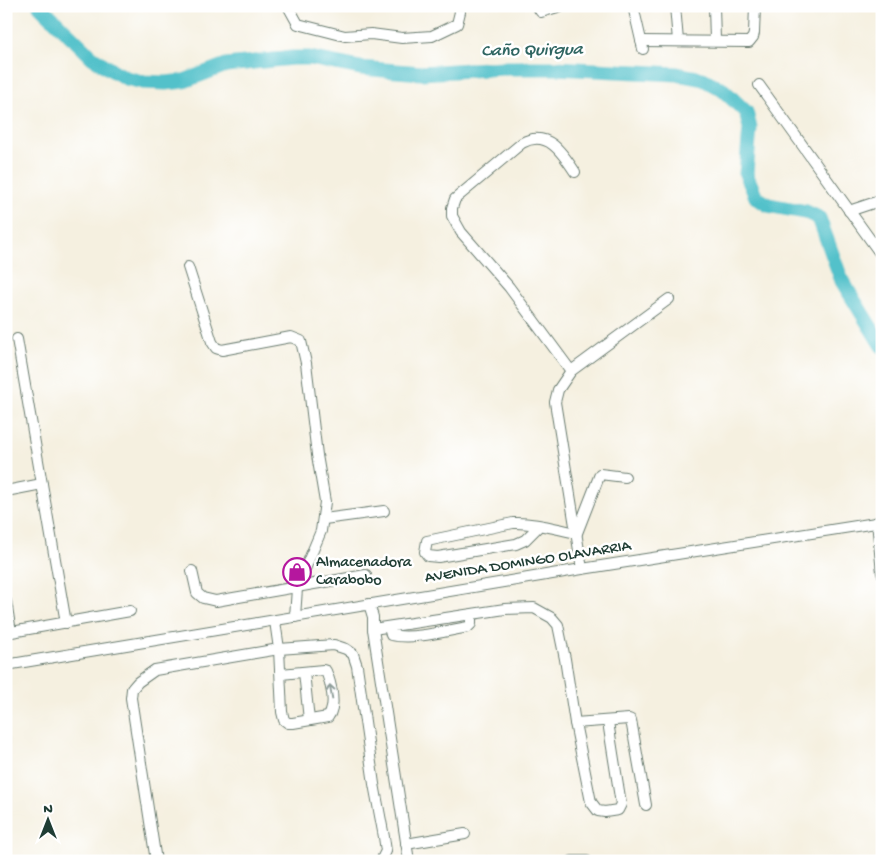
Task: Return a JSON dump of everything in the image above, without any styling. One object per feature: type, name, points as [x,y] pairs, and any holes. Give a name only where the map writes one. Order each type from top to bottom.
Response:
[{"type":"street","points":[[288,6],[298,24],[317,30],[345,36],[371,34],[402,38],[432,36],[450,28],[457,24],[460,12],[459,6]]},
{"type":"street","points":[[536,6],[541,12],[561,6]]},
{"type":"street","points":[[634,6],[642,45],[678,41],[715,40],[746,42],[751,40],[754,33],[755,6]]},
{"type":"street","points":[[675,6],[678,41]]},
{"type":"street","points":[[714,6],[715,40]]},
{"type":"street","points":[[760,85],[882,256]]},
{"type":"street","points":[[571,371],[508,287],[461,232],[452,216],[452,208],[455,199],[529,139],[542,138],[550,142],[568,161],[575,172]]},
{"type":"street","points":[[849,211],[882,200]]},
{"type":"street","points":[[188,266],[212,342],[216,348],[222,350],[291,337],[301,341],[306,363],[317,455],[325,502],[324,519],[317,544],[297,588],[295,617]]},
{"type":"street","points":[[582,568],[555,402],[558,390],[571,371],[669,299]]},
{"type":"street","points":[[17,339],[66,623]]},
{"type":"street","points":[[577,533],[600,474],[625,477]]},
{"type":"street","points":[[6,491],[42,484]]},
{"type":"street","points":[[324,519],[384,511]]},
{"type":"street","points":[[539,526],[526,540],[516,544],[438,557],[428,556],[425,552],[427,541],[513,523],[527,522],[577,533]]},
{"type":"street","name":"AVENIDA DOMINGO OLAVARRIA","points":[[6,665],[582,568],[879,522],[882,573]]},
{"type":"street","points":[[192,571],[197,593],[203,598],[216,601],[366,575]]},
{"type":"street","points":[[6,601],[9,633],[130,611]]},
{"type":"street","points":[[369,604],[373,617],[373,630],[409,861]]},
{"type":"street","points":[[373,630],[389,627],[391,636],[400,638],[413,636],[468,627],[472,620],[471,615],[505,609],[534,608],[552,618],[558,625],[591,802],[598,811],[605,812],[618,810],[621,804],[608,722]]},
{"type":"street","points":[[275,621],[284,720],[288,723],[293,723],[328,717],[332,712],[333,706],[326,671],[281,674]]},
{"type":"street","points":[[156,861],[131,698],[132,689],[138,682],[155,670],[279,649],[334,645],[346,649],[352,654],[357,666],[386,852],[381,861]]},
{"type":"street","points":[[304,672],[309,720]]},
{"type":"street","points":[[575,723],[629,719],[632,722],[646,805]]},
{"type":"street","points":[[406,844],[465,834]]},
{"type":"street","points":[[572,861],[587,861]]},
{"type":"waterway","name":"Caño Quirgua","points":[[40,6],[92,57],[126,78],[143,82],[166,83],[184,81],[226,65],[292,58],[310,58],[360,68],[421,73],[503,68],[555,68],[677,74],[703,79],[723,90],[746,112],[750,128],[746,174],[756,197],[768,205],[806,212],[819,218],[842,281],[882,346]]},
{"type":"place","name":"Almacenadora Carabobo","points":[[297,572]]}]
